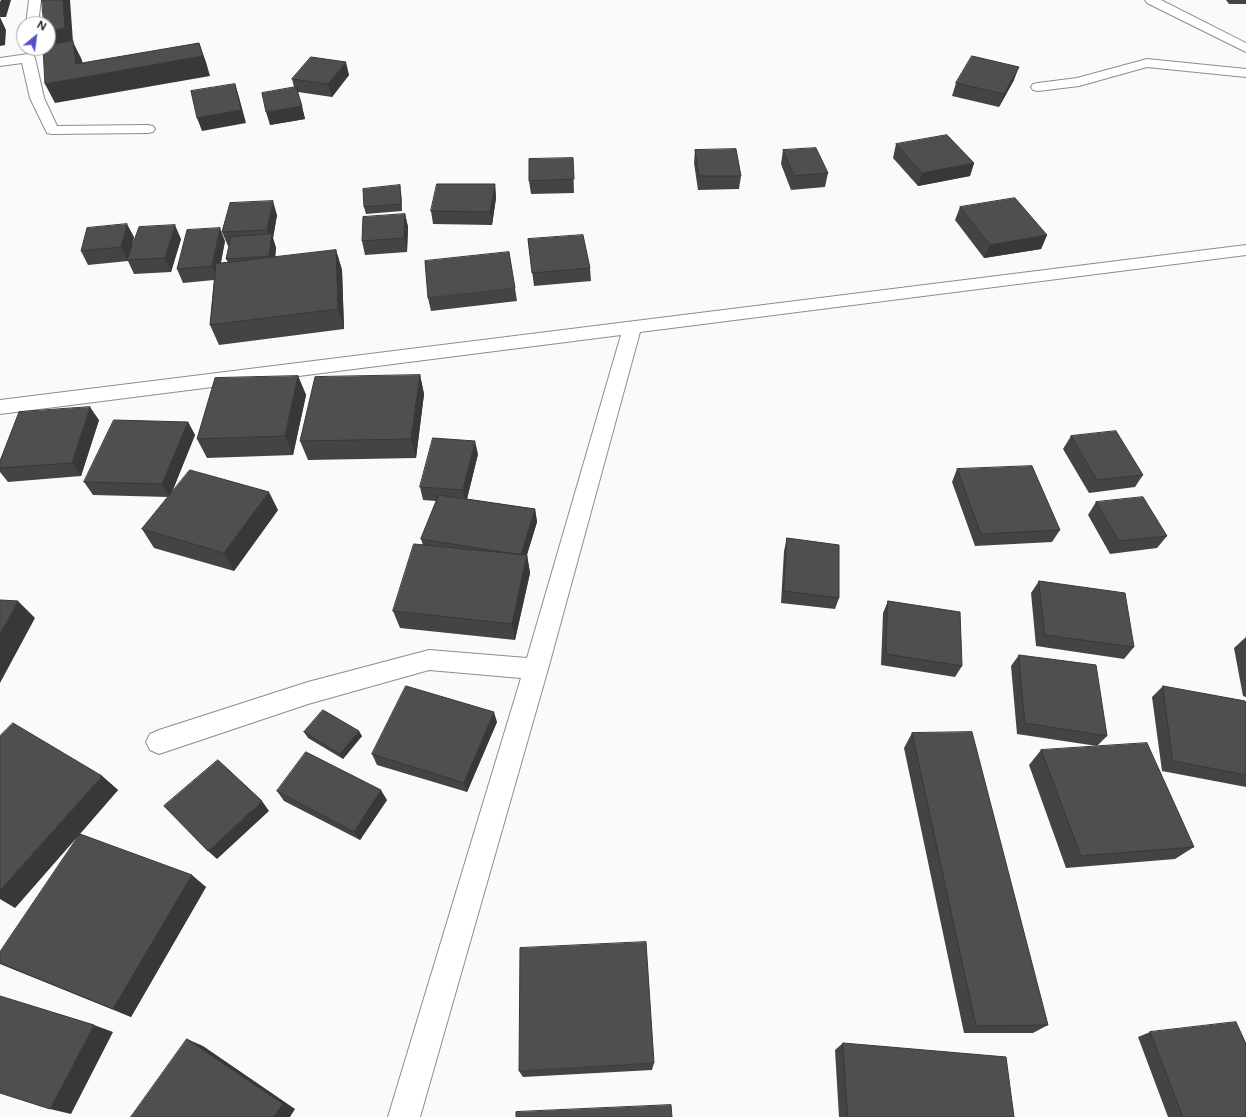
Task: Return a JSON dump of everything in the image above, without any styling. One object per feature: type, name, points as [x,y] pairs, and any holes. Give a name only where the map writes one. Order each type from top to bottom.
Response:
[{"type":"street","points":[[33,16],[35,0]]},
{"type":"street","points":[[1151,0],[1246,48]]},
{"type":"street","points":[[0,62],[19,56]]},
{"type":"street","points":[[30,56],[37,98],[52,130],[148,128]]},
{"type":"street","points":[[1038,86],[1079,82],[1147,63],[1246,73]]},
{"type":"street","points":[[0,407],[1246,250]]},
{"type":"street","points":[[404,1117],[536,669],[632,327]]},
{"type":"street","points":[[159,742],[308,693],[429,660],[536,669]]},
{"type":"building","points":[[42,0],[63,0],[65,28],[56,30],[56,16],[43,16]]},
{"type":"building","points":[[73,41],[76,64],[199,43],[203,56],[45,84],[43,56],[56,56],[56,44]]},
{"type":"building","points":[[972,56],[1019,67],[1004,94],[956,83]]},
{"type":"building","points":[[311,57],[346,62],[328,84],[292,79]]},
{"type":"building","points":[[235,84],[241,110],[197,118],[191,91]]},
{"type":"building","points":[[296,87],[302,106],[266,112],[262,93]]},
{"type":"building","points":[[947,135],[974,163],[922,173],[896,144]]},
{"type":"building","points":[[816,148],[828,173],[794,176],[783,150]]},
{"type":"building","points":[[736,149],[741,176],[699,176],[695,150]]},
{"type":"building","points":[[573,158],[574,179],[529,181],[529,159]]},
{"type":"building","points":[[437,184],[495,184],[490,212],[431,211]]},
{"type":"building","points":[[400,185],[401,204],[364,207],[363,189]]},
{"type":"building","points":[[1015,198],[1047,235],[990,245],[960,207]]},
{"type":"building","points":[[273,201],[267,230],[222,232],[230,203]]},
{"type":"building","points":[[405,214],[404,238],[362,241],[363,217]]},
{"type":"building","points":[[127,224],[121,247],[81,251],[87,228]]},
{"type":"building","points":[[175,225],[165,258],[127,260],[139,227]]},
{"type":"building","points":[[220,228],[212,266],[177,269],[187,230]]},
{"type":"building","points":[[272,234],[269,256],[226,259],[231,237]]},
{"type":"building","points":[[583,235],[590,268],[532,273],[528,239]]},
{"type":"building","points":[[336,250],[338,309],[210,325],[216,264]]},
{"type":"building","points":[[509,252],[515,288],[428,298],[425,261]]},
{"type":"building","points":[[420,375],[411,439],[300,441],[315,377]]},
{"type":"building","points":[[298,376],[285,436],[197,439],[215,378]]},
{"type":"building","points":[[90,407],[72,463],[0,468],[0,461],[19,412]]},
{"type":"building","points":[[114,420],[188,422],[162,484],[84,482]]},
{"type":"building","points":[[1116,431],[1143,475],[1097,480],[1071,436]]},
{"type":"building","points":[[433,438],[475,441],[463,490],[420,487]]},
{"type":"building","points":[[1032,466],[1060,530],[981,534],[957,469]]},
{"type":"building","points":[[190,470],[269,492],[224,553],[142,529]]},
{"type":"building","points":[[439,495],[535,509],[521,555],[421,539]]},
{"type":"building","points":[[1143,497],[1167,536],[1119,541],[1096,502]]},
{"type":"building","points":[[787,538],[839,545],[839,598],[784,591]]},
{"type":"building","points":[[414,544],[527,555],[512,624],[393,611]]},
{"type":"building","points":[[1039,581],[1125,593],[1134,647],[1045,635]]},
{"type":"building","points":[[0,600],[18,601],[0,634]]},
{"type":"building","points":[[888,601],[960,612],[962,666],[886,654]]},
{"type":"building","points":[[1019,655],[1096,665],[1107,736],[1025,723]]},
{"type":"building","points":[[406,686],[494,712],[464,783],[372,754]]},
{"type":"building","points":[[1163,686],[1245,701],[1246,775],[1173,761]]},
{"type":"building","points":[[323,710],[359,731],[340,754],[304,732]]},
{"type":"building","points":[[13,723],[102,776],[0,890],[0,736]]},
{"type":"building","points":[[972,732],[1048,1025],[976,1026],[912,733]]},
{"type":"building","points":[[1147,743],[1194,847],[1081,856],[1041,750]]},
{"type":"building","points":[[306,752],[381,790],[354,832],[277,791]]},
{"type":"building","points":[[218,760],[262,801],[208,851],[164,806]]},
{"type":"building","points":[[80,834],[192,875],[113,1009],[0,963],[0,952]]},
{"type":"building","points":[[646,942],[654,1063],[519,1071],[520,948]]},
{"type":"building","points":[[0,996],[94,1025],[50,1109],[0,1093]]},
{"type":"building","points":[[1236,1022],[1246,1044],[1246,1117],[1183,1117],[1150,1032]]},
{"type":"building","points":[[187,1039],[283,1104],[274,1117],[131,1117]]},
{"type":"building","points":[[843,1043],[1006,1057],[1014,1117],[848,1117]]},
{"type":"building","points":[[671,1105],[672,1117],[516,1117],[516,1112]]}]
